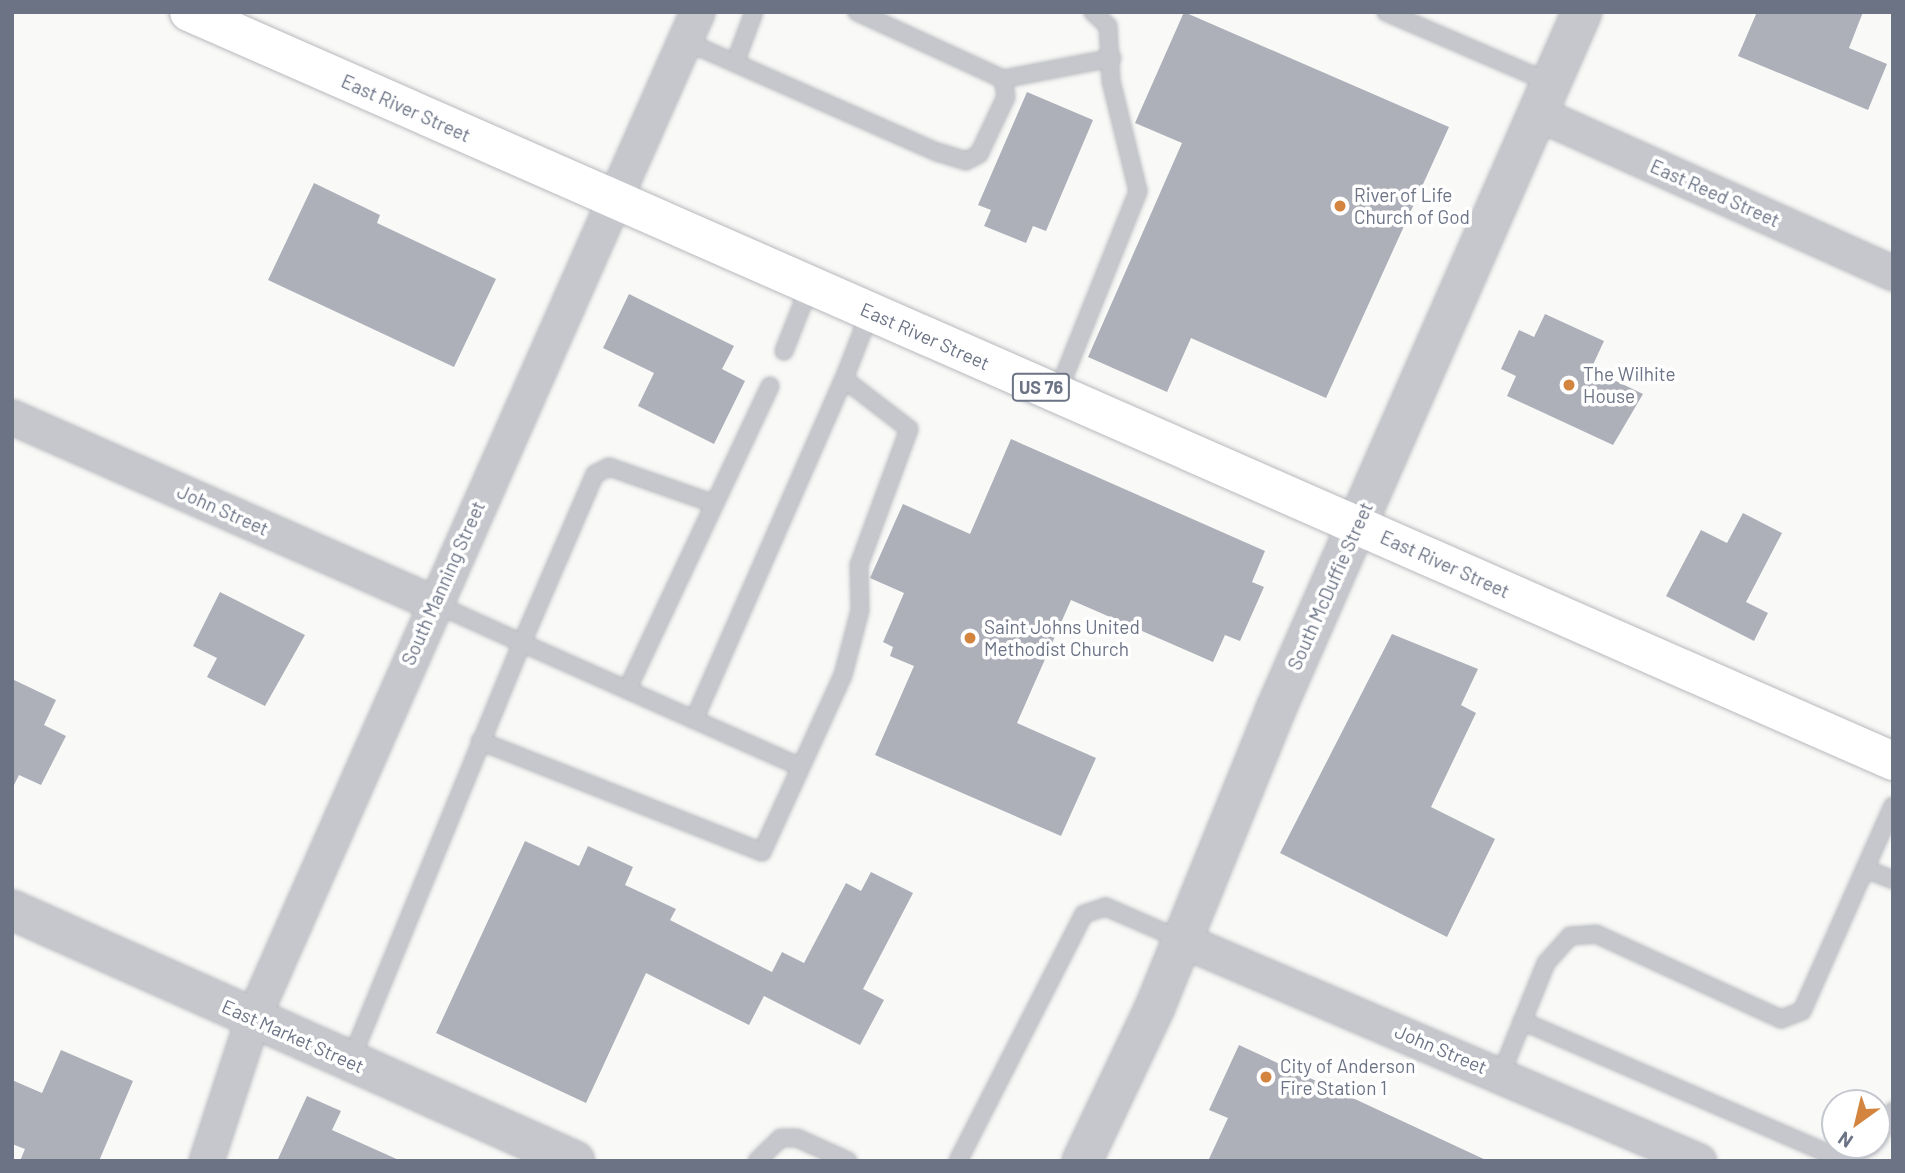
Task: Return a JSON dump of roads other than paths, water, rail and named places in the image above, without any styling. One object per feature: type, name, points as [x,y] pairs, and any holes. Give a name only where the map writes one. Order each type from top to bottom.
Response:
[{"type":"main road","name":"East River Street","points":[[189,12],[1893,761]]},
{"type":"street","name":"South McDuffie Street","points":[[1082,1161],[1182,940],[1357,525],[1582,12]]},
{"type":"street","name":"South Manning Street","points":[[206,1161],[253,1017],[691,26]]},
{"type":"street","name":"East Reed Street","points":[[1544,98],[1893,273]]},
{"type":"street","name":"John Street","points":[[12,417],[434,603]]},
{"type":"street","name":"East Market Street","points":[[12,910],[575,1161]]},
{"type":"street","name":"John Street","points":[[1182,940],[1699,1161]]},
{"type":"lane","points":[[735,63],[754,12]]},
{"type":"lane","points":[[857,12],[1003,79],[1112,58]]},
{"type":"lane","points":[[1057,394],[1139,191],[1111,81],[1112,58],[1108,26],[1093,12]]},
{"type":"lane","points":[[1386,12],[1544,98]]},
{"type":"lane","points":[[691,26],[735,63],[967,161],[979,154],[1006,97],[1003,79]]},
{"type":"lane","points":[[784,351],[810,285]]},
{"type":"lane","points":[[694,720],[844,379],[870,312]]},
{"type":"lane","points":[[480,741],[762,852],[843,675],[860,610],[859,565],[909,429],[844,379]]},
{"type":"lane","points":[[627,690],[712,503],[770,386]]},
{"type":"lane","points":[[350,1062],[480,741],[595,474],[609,467],[712,503]]},
{"type":"lane","points":[[434,603],[801,767]]},
{"type":"lane","points":[[1500,1074],[1546,962],[1570,936],[1596,934],[1781,1019],[1802,1011],[1893,806]]},
{"type":"lane","points":[[1865,869],[1893,880]]},
{"type":"lane","points":[[958,1161],[1084,914],[1105,907],[1182,940]]},
{"type":"lane","points":[[1522,1021],[1821,1150]]},
{"type":"lane","points":[[757,1161],[780,1138],[848,1161]]},
{"type":"place","name":"River of Life Church of God","points":[[1340,206]]},
{"type":"place","name":"The Wilhite House","points":[[1569,385]]},
{"type":"place","name":"Saint Johns United Methodist Church","points":[[970,638]]},
{"type":"place","name":"City of Anderson Fire Station 1","points":[[1266,1077]]}]
